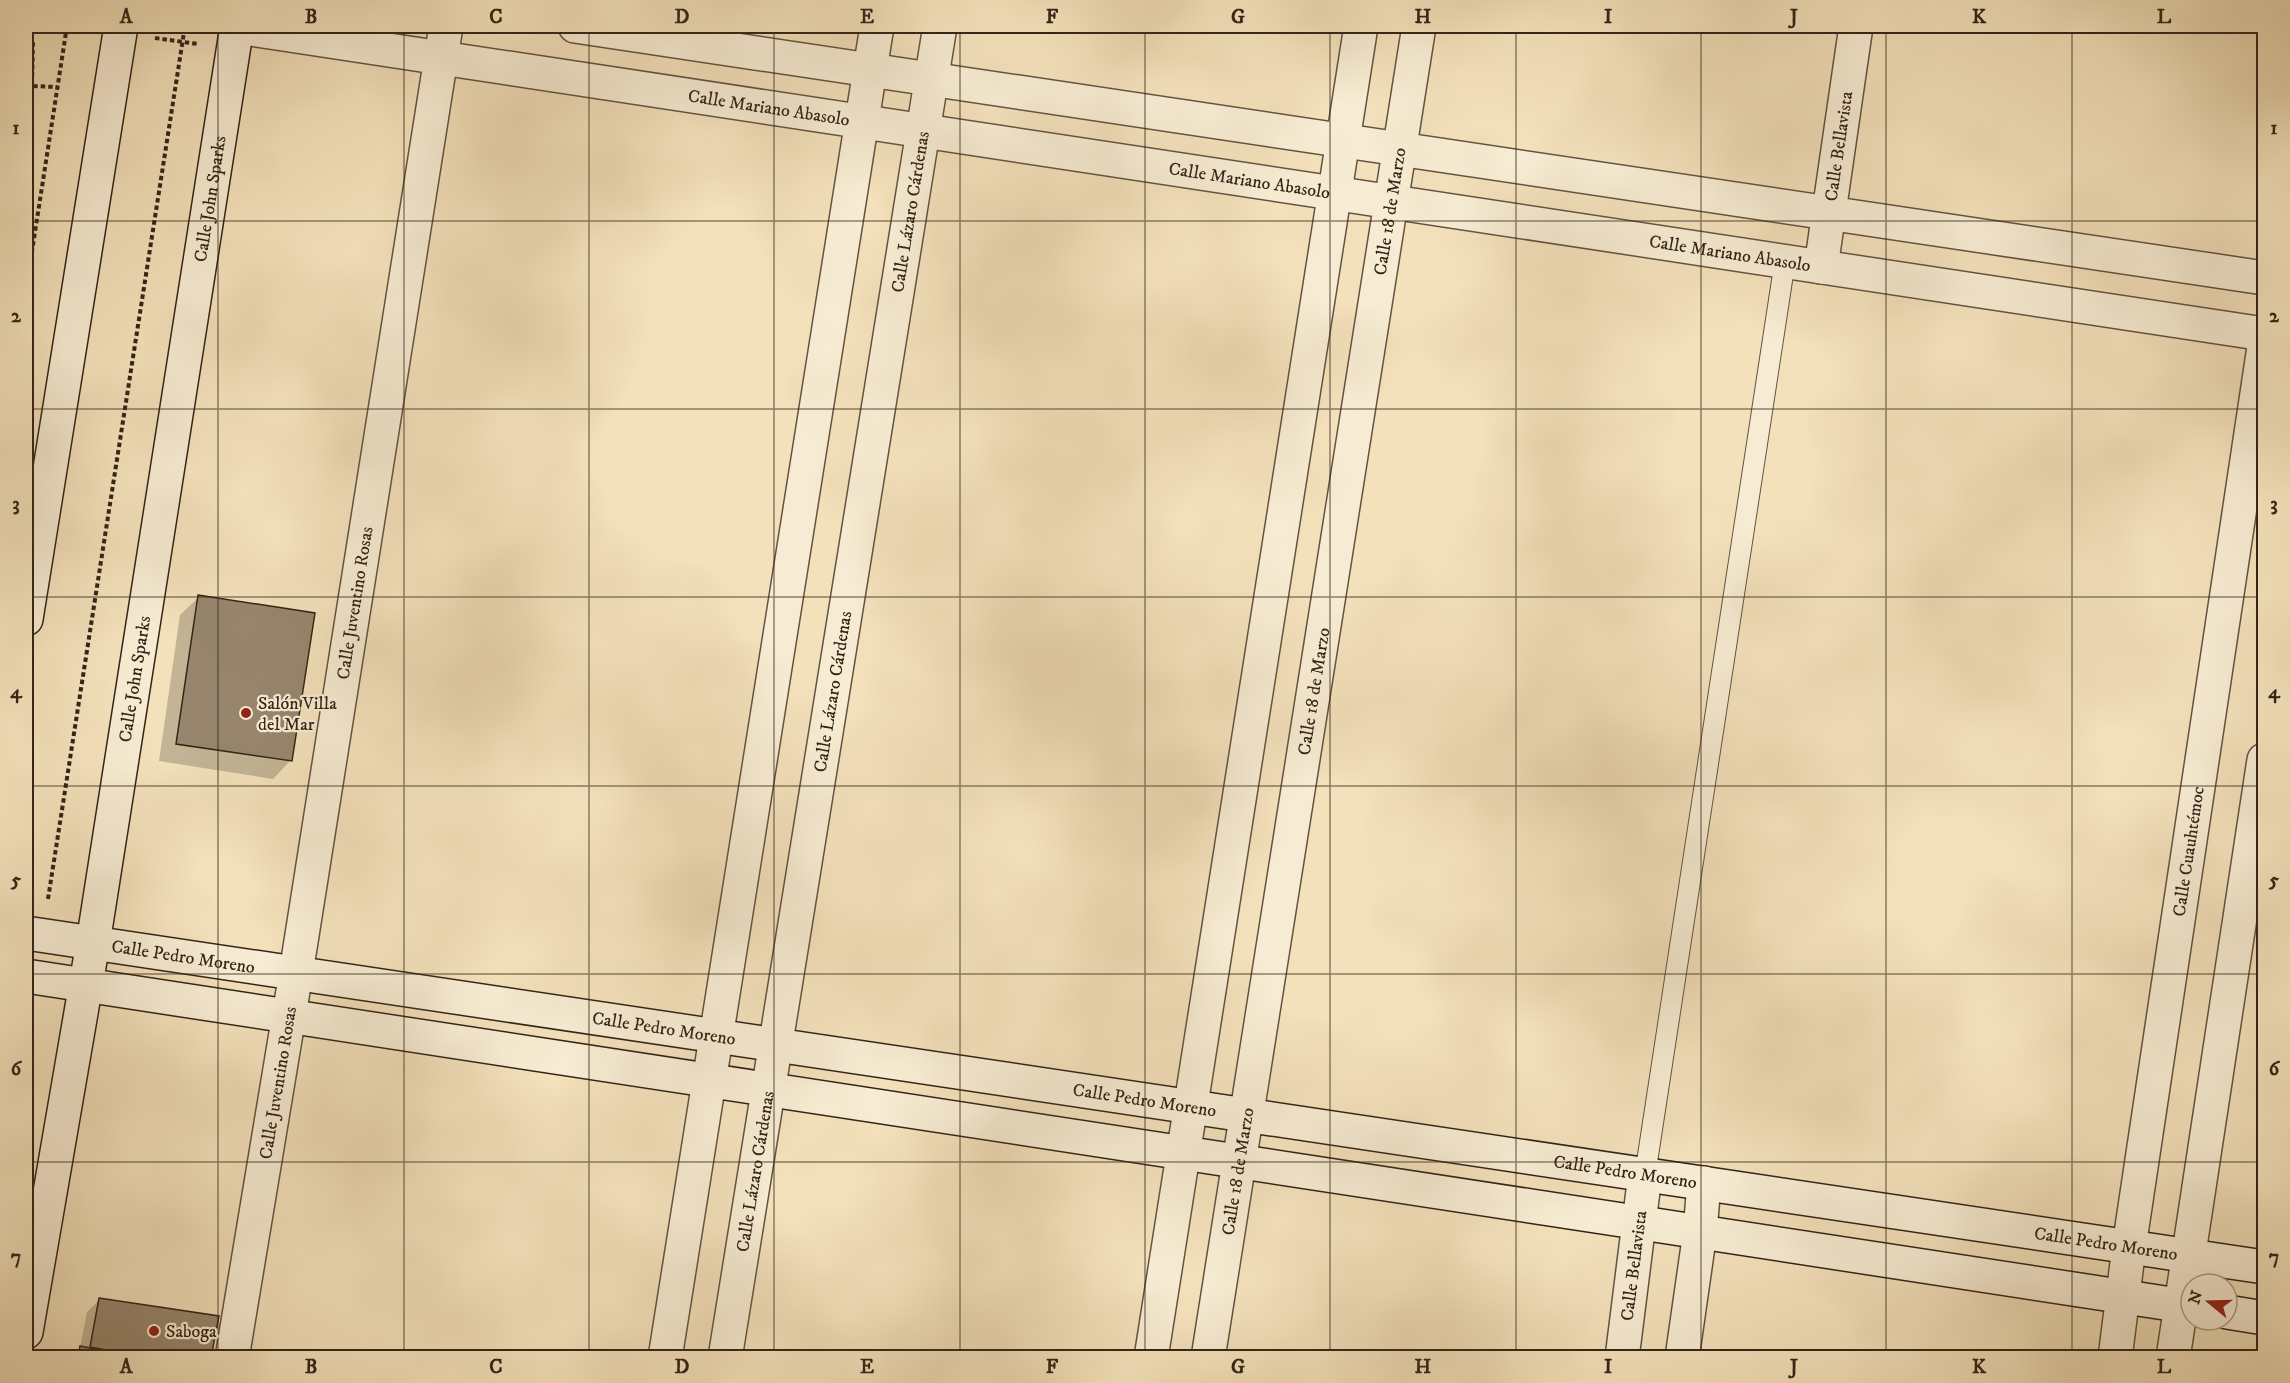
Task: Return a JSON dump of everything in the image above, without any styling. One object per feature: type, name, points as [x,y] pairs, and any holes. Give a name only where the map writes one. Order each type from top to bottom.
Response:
[{"type":"street","name":"Calle Juventino Rosas","points":[[232,1358],[296,973],[446,26]]},
{"type":"street","points":[[575,26],[2265,278]]},
{"type":"street","points":[[665,1358],[878,26]]},
{"type":"street","name":"Calle Lázaro Cárdenas","points":[[725,1358],[940,26]]},
{"type":"street","points":[[1151,1358],[1361,26]]},
{"type":"street","name":"Calle 18 de Marzo","points":[[1208,1358],[1419,26]]},
{"type":"street","name":"Calle Bellavista","points":[[1821,267],[1856,26]]},
{"type":"street","points":[[26,619],[120,29]]},
{"type":"street","name":"Calle Mariano Abasolo","points":[[236,34],[441,57],[2265,334]]},
{"type":"street","name":"Calle John Sparks","points":[[26,1332],[93,943],[236,34]]},
{"type":"street","name":"Calle Cuauhtémoc","points":[[2115,1358],[2129,1247],[2265,347]]},
{"type":"street","points":[[2188,1272],[2265,760]]},
{"type":"street","name":"Calle Pedro Moreno","points":[[33,934],[2265,1267]]},
{"type":"street","points":[[26,976],[2179,1305]]},
{"type":"street","name":"Calle Bellavista","points":[[1622,1358],[1645,1175]]},
{"type":"street","points":[[1682,1358],[1700,1232],[1704,1184]]},
{"type":"street","points":[[2239,1314],[2265,1318]]},
{"type":"street","points":[[2173,1358],[2180,1332]]},
{"type":"lane","points":[[1645,1175],[1785,261]]},
{"type":"path","points":[[26,290],[68,26],[120,29],[183,42],[236,34]]},
{"type":"path","points":[[33,934],[55,862],[185,26]]},
{"type":"path","points":[[26,40],[33,42],[32,86],[57,87]]},
{"type":"building","points":[[198,595],[315,613],[292,761],[176,744]]},
{"type":"building","name":"Saboga","points":[[99,1298],[219,1316],[211,1358],[150,1358],[90,1347]]},
{"type":"building","points":[[80,1346],[142,1358],[78,1358]]},
{"type":"place","name":"Salón Villa del Mar","points":[[246,713]]},
{"type":"place","name":"Saboga","points":[[154,1331]]}]
